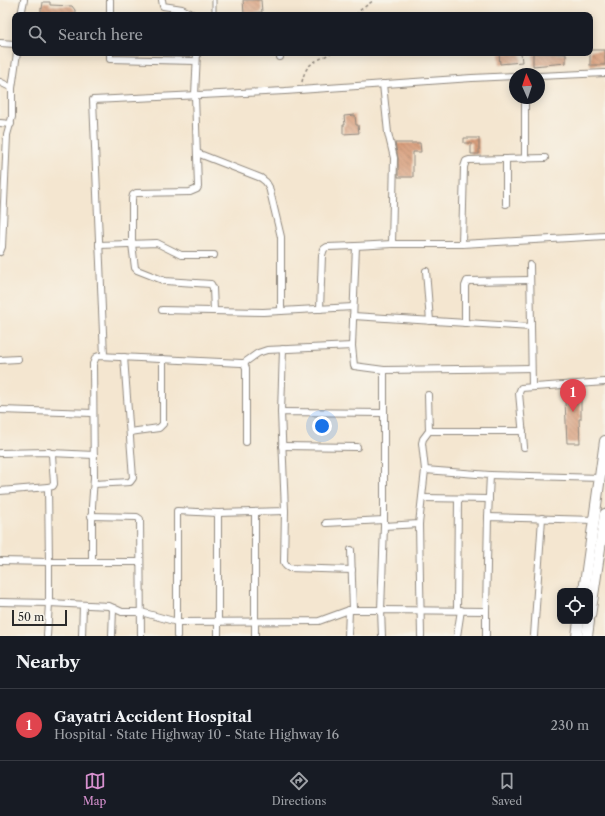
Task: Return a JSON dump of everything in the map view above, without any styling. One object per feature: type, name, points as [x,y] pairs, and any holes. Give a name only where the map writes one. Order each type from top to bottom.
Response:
[{"type":"highway","points":[[593,604],[601,571],[600,478],[605,441]]},
{"type":"highway","points":[[585,588],[601,518]]},
{"type":"highway","points":[[577,636],[579,624]]},
{"type":"highway","points":[[587,636],[589,624]]},
{"type":"street","points":[[22,12],[24,0]]},
{"type":"street","points":[[110,0],[110,12]]},
{"type":"street","points":[[162,0],[163,6],[182,9],[188,12]]},
{"type":"street","points":[[0,43],[12,44]]},
{"type":"street","points":[[0,252],[2,247],[7,135],[11,124],[12,88],[17,56]]},
{"type":"street","points":[[110,56],[110,59],[196,61]]},
{"type":"street","points":[[197,56],[195,95],[198,187],[193,191],[136,193],[133,195],[132,244],[135,268],[140,272],[165,281],[211,284],[213,288],[214,311]]},
{"type":"street","points":[[545,76],[605,73]]},
{"type":"street","points":[[104,356],[93,100],[301,90],[509,76]]},
{"type":"street","points":[[0,82],[12,88]]},
{"type":"street","points":[[383,84],[388,133],[394,158],[392,244]]},
{"type":"street","points":[[525,104],[525,158]]},
{"type":"street","points":[[0,123],[11,124]]},
{"type":"street","points":[[197,154],[261,178],[266,182],[281,237],[281,311]]},
{"type":"street","points":[[462,244],[465,163],[469,160],[545,158]]},
{"type":"street","points":[[506,159],[506,204]]},
{"type":"street","points":[[320,309],[322,256],[324,249],[327,247],[392,244],[462,244],[605,236]]},
{"type":"street","points":[[99,245],[157,243],[184,256],[214,255]]},
{"type":"street","points":[[356,246],[352,346],[354,366],[384,370],[532,368]]},
{"type":"street","points":[[530,265],[532,387]]},
{"type":"street","points":[[426,271],[430,321]]},
{"type":"street","points":[[465,323],[465,286],[467,281],[530,280]]},
{"type":"street","points":[[162,310],[281,311],[353,307]]},
{"type":"street","points":[[353,316],[531,327]]},
{"type":"street","points":[[92,562],[94,484],[93,361],[96,357],[104,356],[244,362],[263,351],[352,346]]},
{"type":"street","points":[[283,349],[281,412],[285,511],[284,562],[289,568],[352,570]]},
{"type":"street","points":[[94,484],[130,482],[133,476],[124,357]]},
{"type":"street","points":[[0,360],[18,359]]},
{"type":"street","points":[[130,432],[159,428],[163,424],[163,359]]},
{"type":"street","points":[[244,362],[246,368],[246,442]]},
{"type":"street","points":[[382,636],[384,370]]},
{"type":"street","points":[[524,447],[519,390],[532,387],[605,382]]},
{"type":"street","points":[[421,636],[419,524],[425,470],[422,443],[423,439],[429,432],[428,395]]},
{"type":"street","points":[[0,410],[94,413]]},
{"type":"street","points":[[281,412],[384,413]]},
{"type":"street","points":[[429,432],[522,431]]},
{"type":"street","points":[[282,446],[357,447]]},
{"type":"street","points":[[0,453],[94,455]]},
{"type":"street","points":[[0,491],[53,486],[51,453]]},
{"type":"street","points":[[425,470],[490,475],[600,478]]},
{"type":"street","points":[[486,636],[490,475]]},
{"type":"street","points":[[47,636],[49,603],[48,487]]},
{"type":"street","points":[[422,498],[489,499]]},
{"type":"street","points":[[457,636],[459,610],[458,499]]},
{"type":"street","points":[[177,636],[177,511],[218,513],[285,511]]},
{"type":"street","points":[[255,512],[255,636]]},
{"type":"street","points":[[218,513],[218,636]]},
{"type":"street","points":[[92,516],[139,517],[141,522],[141,636]]},
{"type":"street","points":[[488,516],[601,518]]},
{"type":"street","points":[[534,636],[542,518]]},
{"type":"street","points":[[326,523],[419,524]]},
{"type":"street","points":[[348,636],[351,610],[351,550]]},
{"type":"street","points":[[0,561],[140,562]]},
{"type":"street","points":[[0,602],[109,606],[122,612],[141,612],[177,622],[319,621],[351,610],[486,610]]},
{"type":"street","points":[[82,636],[83,605]]},
{"type":"street","points":[[112,636],[113,608]]},
{"type":"lane","points":[[214,0],[214,12]]},
{"type":"path","points":[[358,12],[374,0]]},
{"type":"path","points":[[301,90],[304,72],[307,66],[325,56]]},
{"type":"building","points":[[243,0],[261,0],[262,12],[244,12]]},
{"type":"building","points":[[43,2],[50,2],[50,5],[72,6],[75,12],[41,12],[41,8],[42,9]]},
{"type":"building","points":[[593,50],[605,50],[605,65],[590,65],[590,56],[593,56]]},
{"type":"building","points":[[499,56],[521,56],[522,62],[500,64]]},
{"type":"building","points":[[533,56],[566,56],[566,63],[533,66]]},
{"type":"building","points":[[355,115],[359,133],[343,134],[343,125],[345,125],[344,116]]},
{"type":"building","points":[[464,138],[479,138],[479,154],[471,154],[471,143],[464,143]]},
{"type":"building","points":[[395,143],[420,143],[421,152],[413,152],[413,177],[398,177],[398,158]]},
{"type":"building","points":[[581,388],[581,419],[579,419],[580,443],[567,443],[563,390]]},
{"type":"place","name":"Gayatri Accident Hospital","points":[[573,412]]}]
